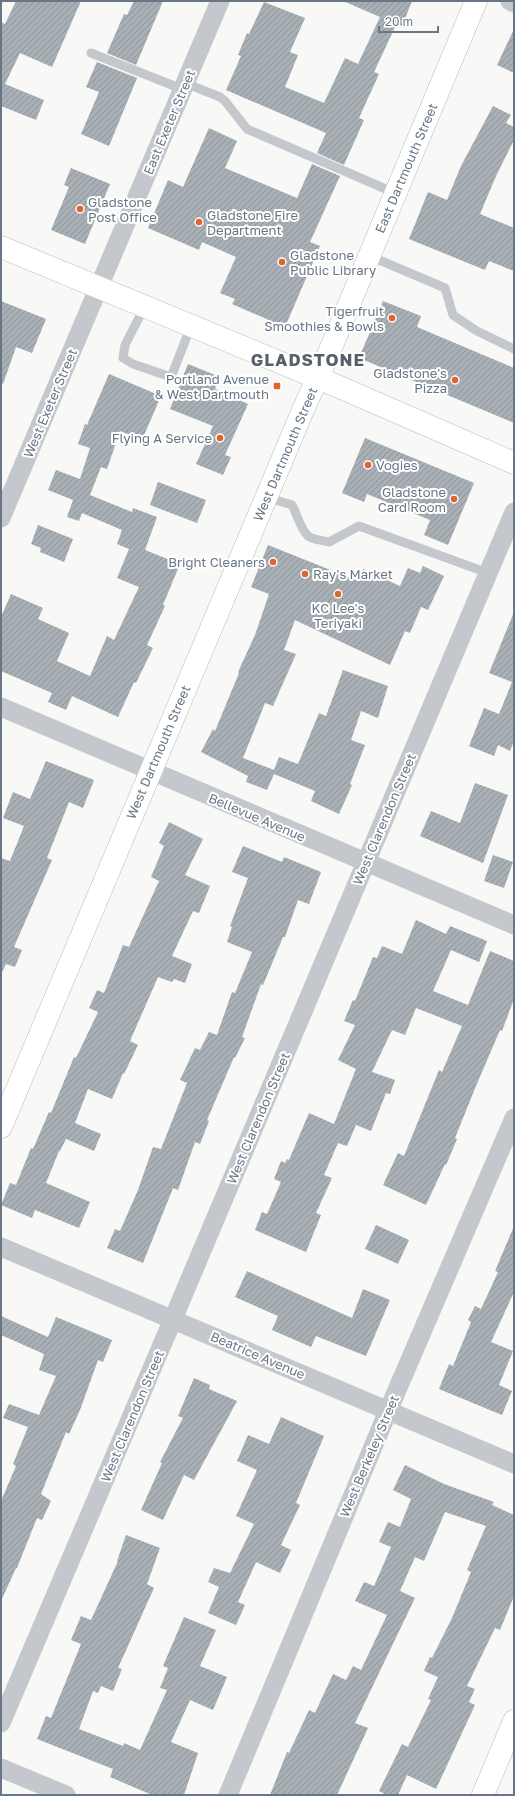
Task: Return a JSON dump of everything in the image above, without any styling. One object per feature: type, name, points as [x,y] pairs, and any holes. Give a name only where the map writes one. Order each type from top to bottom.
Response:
[{"type":"street","name":"East Exeter Street","points":[[98,287],[220,1]]},
{"type":"street","name":"East Dartmouth Street","points":[[317,379],[476,1]]},
{"type":"street","points":[[510,1],[514,3]]},
{"type":"street","points":[[1,247],[145,306],[514,463]]},
{"type":"street","name":"West Exeter Street","points":[[1,518],[98,287]]},
{"type":"street","name":"West Dartmouth Street","points":[[1,1126],[317,379]]},
{"type":"street","name":"West Clarendon Street","points":[[1,1723],[514,512]]},
{"type":"street","name":"Bellevue Avenue","points":[[1,707],[365,863],[514,925]]},
{"type":"street","name":"West Berkeley Street","points":[[228,1795],[388,1411],[514,1118]]},
{"type":"street","name":"Beatrice Avenue","points":[[1,1247],[514,1464]]},
{"type":"street","points":[[483,1795],[514,1721]]},
{"type":"street","points":[[1,1768],[66,1795]]},
{"type":"lane","points":[[91,53],[184,86],[220,97],[247,129],[396,193]]},
{"type":"lane","points":[[370,256],[445,288],[453,315],[477,331],[514,349]]},
{"type":"lane","points":[[145,306],[125,345],[123,358],[132,364],[171,377],[192,326]]},
{"type":"lane","points":[[266,497],[292,505],[299,518],[301,527],[309,536],[329,542],[359,526],[488,572]]},
{"type":"building","points":[[16,1],[81,1],[52,67],[20,53],[5,84],[44,100],[36,120],[1,106],[1,22],[5,24]]},
{"type":"building","points":[[134,1],[163,1],[136,65],[107,53],[124,14],[127,15]]},
{"type":"building","points":[[343,1],[412,1],[402,26],[397,23],[374,72],[379,74],[359,118],[364,120],[344,165],[317,153],[326,133],[226,90],[241,56],[238,55],[247,33],[249,34],[264,2],[305,18],[290,52],[298,55],[285,87],[324,103],[345,58],[358,64],[380,17]]},
{"type":"building","points":[[514,29],[514,73],[497,65]]},
{"type":"building","points":[[97,62],[137,78],[109,146],[81,134],[99,92],[86,87]]},
{"type":"building","points":[[493,106],[511,115],[506,123],[514,127],[514,140],[496,176],[480,214],[514,228],[514,271],[489,261],[485,270],[409,239],[428,192],[447,200],[461,166]]},
{"type":"building","points":[[209,128],[237,141],[225,168],[297,198],[312,164],[340,176],[310,242],[320,246],[285,327],[232,304],[235,299],[220,293],[236,257],[202,242],[199,250],[148,228],[168,180],[183,187]]},
{"type":"building","name":"Gladstone Post Office","points":[[71,168],[110,184],[85,244],[51,230],[69,187],[64,185]]},
{"type":"building","points":[[1,301],[46,319],[32,353],[16,347],[3,384],[1,383]]},
{"type":"building","points":[[383,301],[421,316],[417,327],[514,368],[514,423],[359,358]]},
{"type":"building","points":[[188,364],[220,377],[215,389],[248,404],[225,455],[231,457],[223,475],[196,464],[213,426],[170,409]]},
{"type":"building","points":[[109,374],[161,396],[142,440],[120,431],[107,469],[101,467],[90,495],[132,512],[133,508],[157,517],[145,550],[180,564],[163,605],[165,606],[147,645],[153,648],[136,683],[134,682],[118,717],[72,696],[66,710],[48,702],[52,693],[1,671],[1,617],[11,594],[43,608],[38,619],[69,633],[57,661],[90,676],[107,636],[114,640],[139,587],[117,578],[129,549],[117,544],[122,530],[82,513],[79,521],[67,517],[73,500],[48,490],[56,470],[80,479],[90,448],[78,444],[85,424],[87,425]]},
{"type":"building","points":[[365,438],[474,483],[448,545],[424,535],[430,520],[367,494],[364,502],[342,493]]},
{"type":"building","points":[[158,482],[206,500],[197,523],[150,505]]},
{"type":"building","points":[[38,525],[73,539],[64,562],[40,552],[41,548],[31,544]]},
{"type":"building","points":[[268,545],[358,581],[363,569],[400,586],[408,568],[420,573],[423,566],[444,576],[428,610],[421,607],[410,633],[405,631],[390,665],[295,620],[284,650],[296,654],[273,706],[265,703],[243,758],[274,770],[279,757],[298,764],[319,713],[326,716],[343,670],[388,686],[378,718],[361,711],[351,740],[365,745],[350,784],[352,785],[339,814],[311,801],[315,791],[274,774],[267,790],[246,782],[248,776],[201,752],[213,729],[215,731],[239,673],[238,672],[255,635],[269,594],[251,587]]},
{"type":"building","points":[[514,612],[514,741],[510,751],[498,745],[494,756],[469,746],[484,708],[499,714],[512,682],[489,673]]},
{"type":"building","points":[[46,761],[94,780],[83,808],[69,802],[47,858],[52,860],[14,947],[22,950],[15,967],[6,964],[1,974],[1,858],[10,861],[24,826],[3,818],[13,792],[30,799]]},
{"type":"building","points":[[475,783],[508,795],[483,863],[420,836],[431,811],[460,823]]},
{"type":"building","points":[[169,822],[203,839],[185,875],[210,886],[199,913],[193,911],[172,956],[192,964],[185,983],[174,979],[172,982],[158,977],[130,1041],[138,1045],[124,1074],[123,1073],[112,1099],[88,1089],[75,1123],[101,1134],[94,1151],[66,1139],[59,1151],[46,1183],[90,1202],[79,1228],[35,1210],[32,1218],[1,1205],[10,1183],[16,1185],[31,1148],[33,1149],[49,1112],[51,1113],[74,1057],[76,1058],[98,1012],[89,1008],[97,990],[104,993],[123,945],[129,947],[159,881],[151,877],[164,846],[159,843]]},
{"type":"building","points":[[243,846],[282,862],[284,857],[321,872],[309,904],[298,900],[285,937],[283,937],[263,985],[261,984],[242,1037],[245,1038],[235,1058],[234,1057],[207,1120],[209,1121],[200,1144],[195,1142],[178,1190],[173,1188],[143,1263],[107,1248],[115,1229],[120,1231],[138,1190],[153,1147],[161,1149],[187,1083],[180,1080],[195,1048],[200,1050],[209,1032],[217,1035],[232,992],[235,993],[252,952],[227,942],[232,927],[230,926],[248,878],[232,872]]},
{"type":"building","points":[[493,855],[513,862],[504,888],[484,881]]},
{"type":"building","points":[[416,920],[446,934],[450,926],[487,941],[479,962],[451,950],[433,991],[468,1005],[490,951],[514,961],[514,999],[502,1031],[500,1030],[476,1086],[446,1165],[445,1164],[426,1205],[383,1185],[398,1153],[404,1156],[439,1070],[442,1072],[462,1026],[416,1008],[405,1035],[392,1030],[372,1072],[395,1080],[390,1094],[386,1093],[371,1131],[356,1125],[347,1146],[338,1143],[324,1175],[332,1178],[316,1213],[321,1215],[306,1252],[255,1230],[262,1212],[267,1214],[281,1182],[274,1179],[281,1161],[285,1163],[287,1159],[289,1160],[309,1113],[334,1124],[356,1069],[338,1060],[355,1025],[344,1021],[353,1000],[355,1001],[373,957],[377,958],[382,946],[402,954]]},
{"type":"building","points":[[376,1225],[409,1240],[398,1264],[365,1249]]},
{"type":"building","points":[[514,1226],[514,1292],[491,1342],[513,1351],[499,1385],[512,1391],[502,1415],[439,1389],[449,1364],[453,1366],[471,1322],[468,1320],[475,1306],[481,1309],[498,1272],[495,1271]]},
{"type":"building","points":[[247,1271],[352,1318],[363,1289],[390,1300],[366,1356],[316,1336],[311,1347],[272,1330],[278,1316],[235,1297]]},
{"type":"building","points":[[1,1316],[48,1337],[56,1317],[112,1340],[103,1362],[98,1360],[80,1410],[69,1434],[66,1432],[41,1494],[51,1501],[42,1520],[37,1518],[17,1568],[1,1601],[1,1501],[16,1466],[13,1464],[28,1427],[3,1418],[9,1404],[39,1415],[56,1376],[39,1370],[44,1354],[1,1335]]},
{"type":"building","points":[[194,1378],[210,1385],[209,1389],[237,1401],[194,1480],[184,1475],[163,1520],[141,1510],[162,1463],[160,1462],[183,1418],[178,1416]]},
{"type":"building","points":[[281,1417],[324,1436],[296,1503],[300,1505],[281,1545],[291,1550],[280,1573],[256,1562],[238,1602],[245,1605],[236,1625],[208,1613],[219,1587],[208,1582],[214,1568],[230,1573],[254,1524],[236,1516],[257,1470],[237,1461],[248,1435],[269,1444]]},
{"type":"building","points":[[405,1465],[444,1484],[494,1502],[492,1505],[514,1515],[514,1596],[500,1630],[495,1628],[467,1686],[475,1689],[469,1702],[475,1705],[436,1789],[407,1775],[398,1795],[387,1795],[379,1791],[402,1744],[408,1747],[431,1700],[428,1699],[438,1677],[424,1671],[430,1657],[432,1658],[452,1618],[471,1572],[467,1570],[486,1526],[445,1512],[424,1561],[415,1557],[400,1591],[415,1598],[355,1723],[368,1728],[337,1795],[270,1795],[287,1752],[289,1753],[309,1710],[315,1713],[333,1674],[346,1680],[353,1666],[361,1670],[387,1615],[355,1601],[364,1582],[374,1586],[391,1547],[379,1542],[388,1522],[400,1527],[411,1499],[393,1490]]},
{"type":"building","points":[[126,1535],[160,1548],[147,1584],[154,1588],[118,1668],[122,1669],[113,1691],[101,1686],[98,1693],[93,1691],[79,1729],[123,1746],[124,1743],[140,1750],[167,1690],[160,1688],[168,1668],[163,1666],[184,1617],[216,1630],[200,1666],[227,1677],[213,1710],[190,1700],[171,1742],[198,1753],[184,1795],[152,1795],[110,1777],[113,1769],[37,1739],[46,1716],[51,1718],[81,1644],[71,1640],[81,1616],[91,1620],[118,1561]]},
{"type":"place","name":"Gladstone Post Office","points":[[80,209]]},
{"type":"place","name":"Gladstone Fire Department","points":[[199,222]]},
{"type":"place","name":"Gladstone Public Library","points":[[282,262]]},
{"type":"place","name":"Tigerfruit Smoothies & Bowls","points":[[392,318]]},
{"type":"place","name":"Gladstone's Pizza","points":[[455,380]]},
{"type":"place","name":"Portland Avenue & West Dartmouth","points":[[277,386]]},
{"type":"place","name":"Flying A Service","points":[[220,438]]},
{"type":"place","name":"Vogies","points":[[368,465]]},
{"type":"place","name":"Gladstone Card Room","points":[[454,499]]},
{"type":"place","name":"Bright Cleaners","points":[[273,562]]},
{"type":"place","name":"Ray's Market","points":[[305,574]]},
{"type":"place","name":"KC Lee's Teriyaki","points":[[338,594]]},
{"type":"district","name":"GLADSTONE","points":[[308,359]]}]
